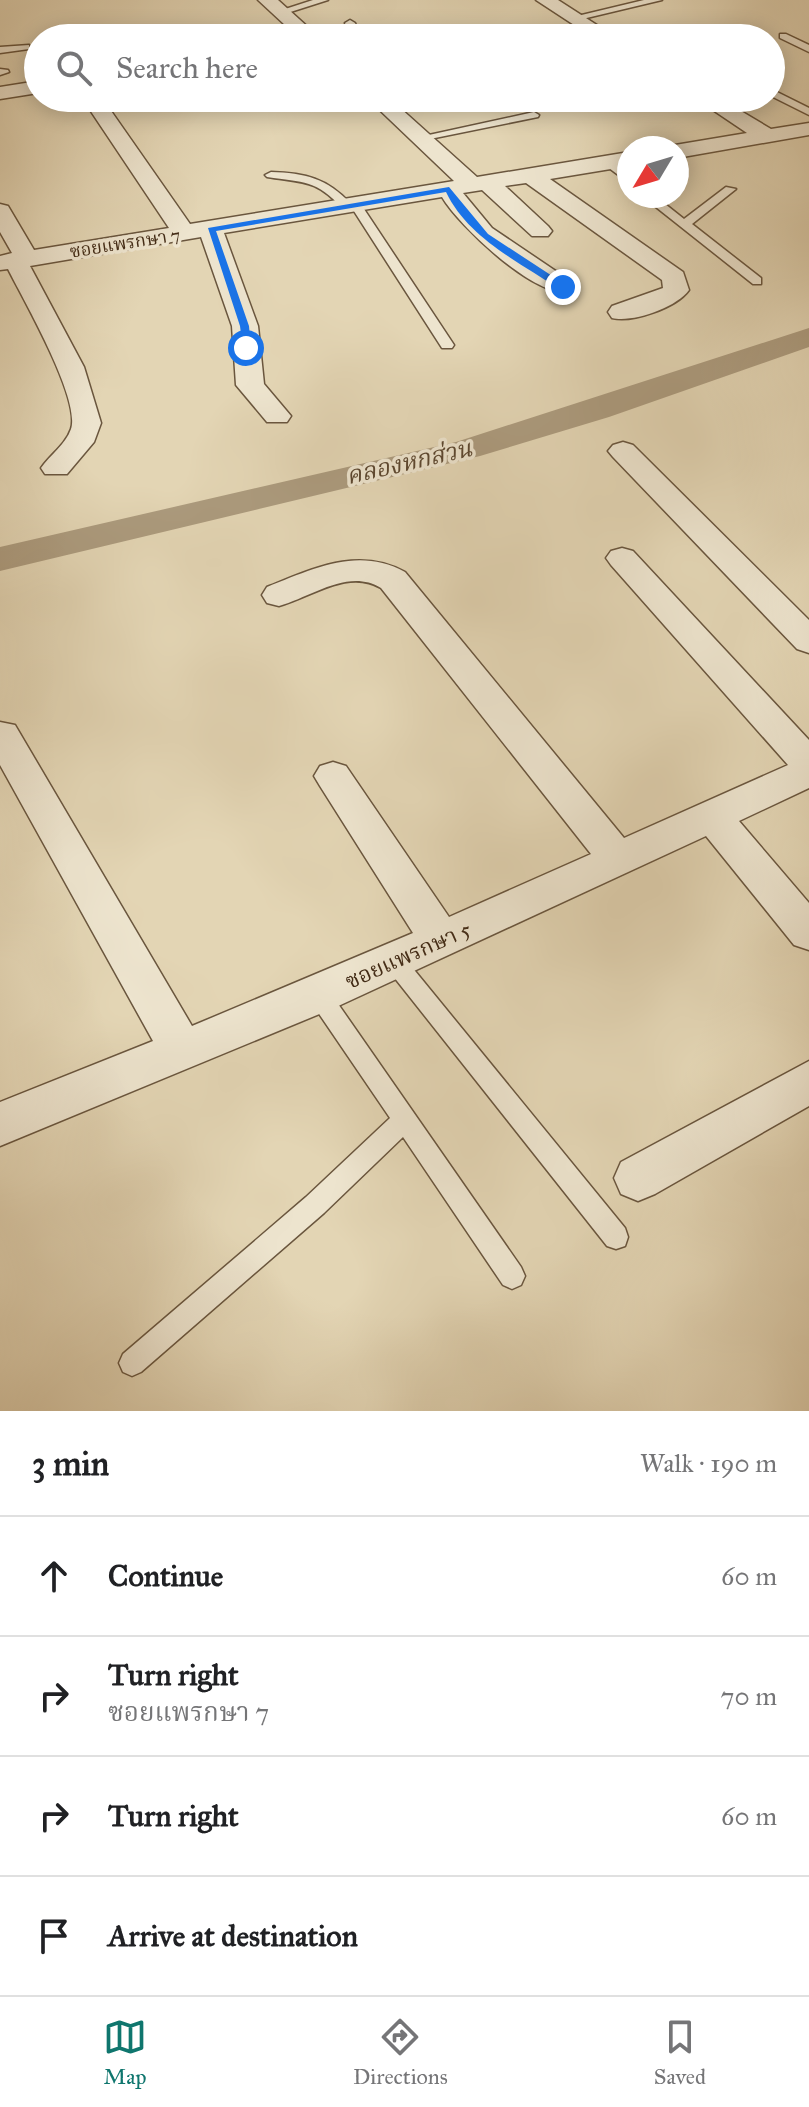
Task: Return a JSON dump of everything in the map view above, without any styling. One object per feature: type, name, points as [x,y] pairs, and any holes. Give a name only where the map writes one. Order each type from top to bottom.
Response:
[{"type":"street","points":[[545,0],[584,24]]},
{"type":"street","points":[[274,6],[294,24]]},
{"type":"street","points":[[1,79],[24,84]]},
{"type":"street","points":[[103,112],[198,232],[245,326],[250,385],[277,416]]},
{"type":"street","points":[[392,112],[470,186],[540,231]]},
{"type":"street","points":[[730,112],[805,155]]},
{"type":"street","points":[[689,149],[809,129]]},
{"type":"street","name":"ซอยแพรกษา 7","points":[[14,261],[617,161]]},
{"type":"street","points":[[531,176],[674,277],[676,290],[665,298],[621,312]]},
{"type":"street","points":[[470,186],[457,206],[485,235],[563,287]]},
{"type":"street","points":[[0,211],[14,261],[60,349],[82,400],[87,422],[81,438],[56,468]]},
{"type":"street","points":[[623,451],[809,641]]},
{"type":"street","points":[[622,558],[809,764]]},
{"type":"street","points":[[279,595],[346,571],[367,567],[381,571],[393,580],[618,859]]},
{"type":"street","points":[[2,735],[182,1051]]},
{"type":"street","name":"ซอยแพรกษา 5","points":[[0,1124],[319,995],[809,772]]},
{"type":"street","points":[[333,776],[441,940]]},
{"type":"street","points":[[712,816],[809,933]]},
{"type":"street","points":[[638,1178],[809,1082]]},
{"type":"lane","points":[[274,6],[323,0]]},
{"type":"lane","points":[[574,18],[657,0]]},
{"type":"lane","points":[[785,37],[809,49]]},
{"type":"lane","points":[[0,50],[24,47]]},
{"type":"lane","points":[[785,99],[809,112]]},
{"type":"lane","points":[[420,138],[534,115]]},
{"type":"lane","points":[[271,175],[301,176],[323,182],[351,206],[447,345]]},
{"type":"lane","points":[[685,224],[730,189]]},
{"type":"lane","points":[[664,208],[757,281]]},
{"type":"lane","points":[[394,961],[616,1237]]},
{"type":"lane","points":[[319,995],[512,1276]]},
{"type":"lane","points":[[132,1363],[315,1205],[405,1119]]},
{"type":"waterway","name":"คลองหกส่วน","points":[[0,559],[468,449],[597,410],[809,337]]},
{"type":"route","points":[[246,348],[245,326],[211,230],[449,189],[457,206],[485,235],[563,287]]}]
